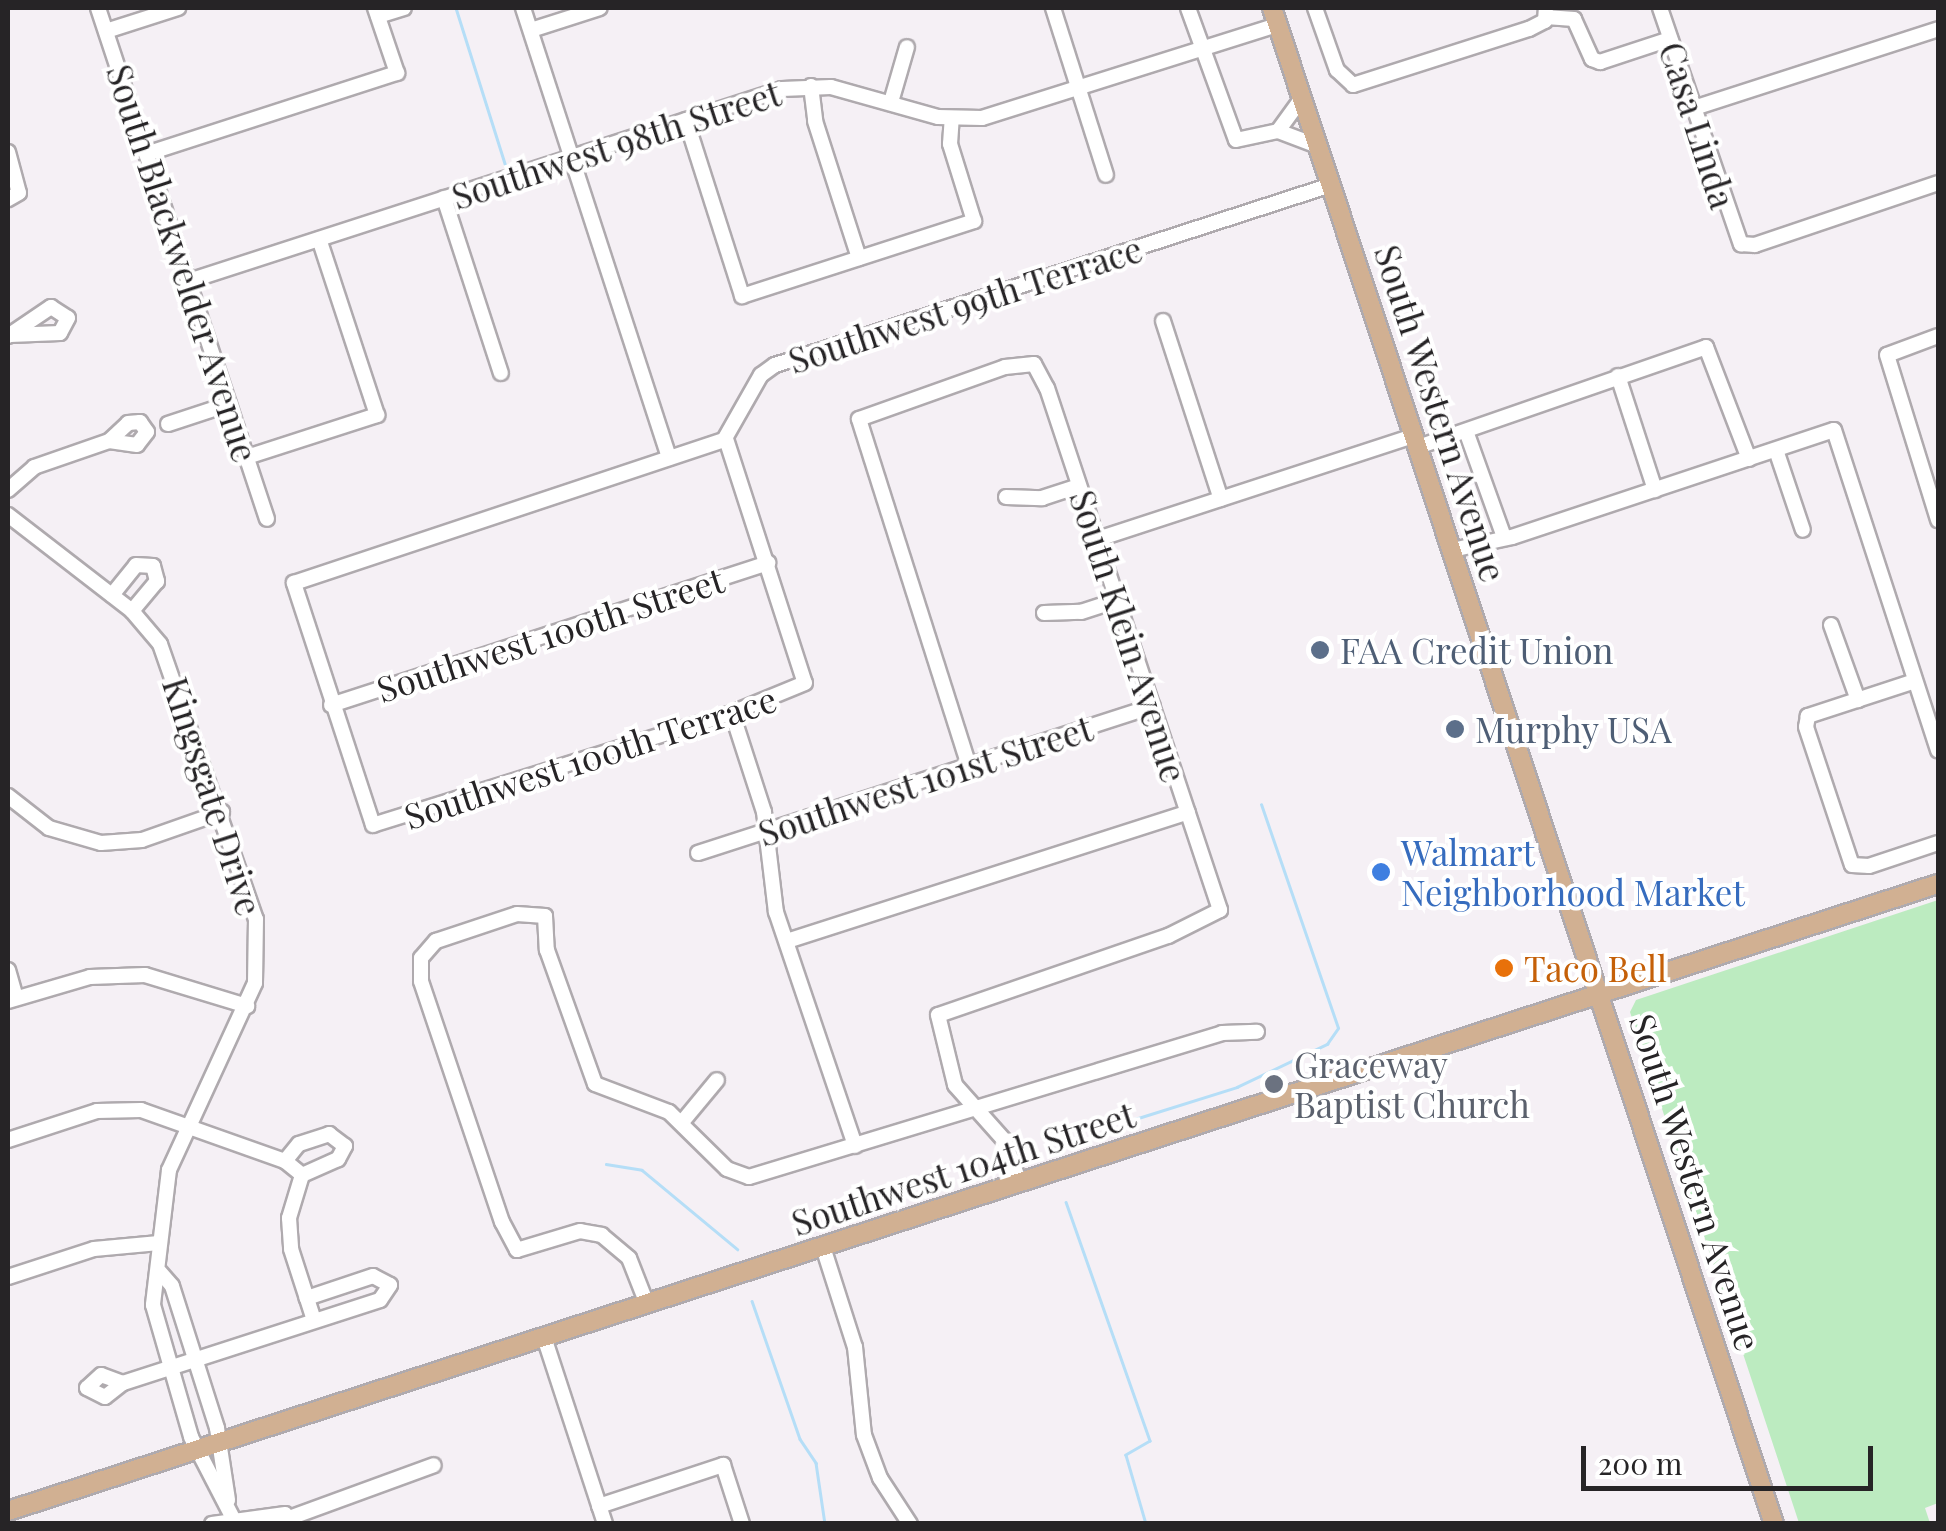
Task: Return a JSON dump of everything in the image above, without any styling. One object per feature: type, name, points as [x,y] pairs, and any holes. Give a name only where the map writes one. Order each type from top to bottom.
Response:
[{"type":"main road","name":"South Western Avenue","points":[[1275,16],[1774,1524]]},
{"type":"main road","name":"Southwest 104th Street","points":[[8,1511],[1938,884]]},
{"type":"street","name":"South Blackwelder Avenue","points":[[98,8],[268,519]]},
{"type":"street","points":[[106,31],[178,8]]},
{"type":"street","points":[[146,154],[397,73],[377,12],[404,8]]},
{"type":"street","points":[[523,8],[669,458]]},
{"type":"street","points":[[530,30],[600,8]]},
{"type":"street","points":[[1052,8],[1106,175]]},
{"type":"street","points":[[1188,8],[1236,140],[1278,131],[1318,146]]},
{"type":"street","points":[[1315,8],[1336,70],[1353,84],[1528,28],[1546,12],[1574,20],[1592,59],[1600,62],[1670,39]]},
{"type":"street","name":"Casa Linda","points":[[1660,8],[1738,241],[1756,246],[1938,183]]},
{"type":"street","name":"Southwest 98th Street","points":[[189,281],[686,120],[811,86],[952,118],[994,115],[1202,49],[1275,16]]},
{"type":"street","points":[[1694,108],[1938,28]]},
{"type":"street","points":[[891,102],[907,48]]},
{"type":"street","points":[[811,86],[815,121],[859,258]]},
{"type":"street","points":[[1278,131],[1302,98]]},
{"type":"street","points":[[686,120],[742,296],[974,221],[950,144],[952,118]]},
{"type":"street","points":[[8,152],[14,196]]},
{"type":"street","name":"Southwest 99th Terrace","points":[[726,439],[761,375],[775,366],[1331,185]]},
{"type":"street","points":[[444,198],[501,373]]},
{"type":"street","points":[[247,457],[377,415],[318,239]]},
{"type":"street","points":[[1163,322],[1221,499]]},
{"type":"street","points":[[1938,336],[1887,356],[1938,520]]},
{"type":"street","points":[[1098,538],[1416,442],[1466,431],[1618,376],[1711,350],[1749,459]]},
{"type":"street","name":"South Klein Avenue","points":[[969,766],[859,419],[1005,367],[1034,364],[1098,538],[1220,910],[1168,936],[938,1015],[949,1072],[971,1109]]},
{"type":"street","points":[[1618,376],[1655,490]]},
{"type":"street","points":[[168,424],[229,404]]},
{"type":"street","points":[[1452,550],[1655,490],[1834,430],[1938,751]]},
{"type":"street","points":[[1466,431],[1504,537]]},
{"type":"street","points":[[332,705],[294,583],[726,439],[769,564]]},
{"type":"street","points":[[8,490],[34,466],[109,441]]},
{"type":"street","points":[[1776,450],[1803,530]]},
{"type":"street","points":[[1006,497],[1042,498],[1079,486]]},
{"type":"street","name":"Kingsgate Drive","points":[[8,515],[132,611],[168,661],[222,812],[258,933],[247,1006],[186,1123],[166,1183],[160,1272],[153,1305],[169,1368],[198,1449],[228,1500]]},
{"type":"street","name":"Southwest 100th Terrace","points":[[332,705],[373,825],[732,713],[805,683],[769,564]]},
{"type":"street","name":"Southwest 100th Street","points":[[332,705],[769,564]]},
{"type":"street","points":[[112,595],[136,565],[153,566],[157,581],[132,611]]},
{"type":"street","points":[[1044,612],[1081,612],[1118,600]]},
{"type":"street","points":[[1831,625],[1858,700]]},
{"type":"street","points":[[1915,681],[1808,716],[1806,727],[1852,865],[1869,866],[1938,842]]},
{"type":"street","name":"Southwest 101st Street","points":[[698,853],[1153,706]]},
{"type":"street","points":[[732,713],[768,831],[774,901],[855,1146]]},
{"type":"street","points":[[8,796],[49,828],[101,843],[142,840],[222,812]]},
{"type":"street","points":[[787,942],[1188,812]]},
{"type":"street","points":[[646,1304],[629,1258],[602,1236],[580,1231],[518,1250],[502,1222],[424,994],[423,953],[442,938],[517,914],[545,916],[547,950],[591,1078],[604,1092],[684,1120],[721,1164],[743,1176],[770,1174],[1222,1033],[1257,1032]]},
{"type":"street","points":[[8,970],[12,999],[90,977],[145,975],[247,1006]]},
{"type":"street","points":[[684,1120],[716,1080]]},
{"type":"street","points":[[8,1140],[116,1108],[186,1123],[285,1161],[302,1175]]},
{"type":"street","points":[[971,1109],[1004,1140],[1020,1183]]},
{"type":"street","points":[[285,1161],[300,1144],[340,1137],[342,1156],[302,1175]]},
{"type":"street","points":[[302,1175],[288,1235],[314,1320]]},
{"type":"street","points":[[8,1277],[94,1249],[159,1244]]},
{"type":"street","points":[[823,1247],[855,1347],[864,1436],[880,1478],[910,1524]]},
{"type":"street","name":"Kingsgate Drive","points":[[160,1272],[195,1359],[220,1442],[235,1521]]},
{"type":"street","points":[[122,1383],[385,1298],[390,1285],[373,1276],[306,1298]]},
{"type":"street","points":[[544,1337],[605,1524]]},
{"type":"street","points":[[212,1524],[279,1519],[434,1464]]},
{"type":"street","points":[[599,1506],[723,1465],[742,1524]]},
{"type":"green space","points":[[1938,900],[1938,1503],[1925,1508],[1930,1523],[1799,1523],[1630,1012],[1636,1000]]},
{"type":"waterway","points":[[456,8],[507,170]]},
{"type":"waterway","points":[[1133,1126],[1135,1119],[1237,1087],[1327,1044],[1338,1028],[1261,805]]},
{"type":"waterway","points":[[606,1164],[642,1170],[737,1249]]},
{"type":"waterway","points":[[1066,1202],[1150,1441],[1126,1455],[1146,1524]]},
{"type":"waterway","points":[[752,1301],[800,1439],[816,1463],[825,1524]]},
{"type":"place","name":"FAA Credit Union","points":[[1320,650]]},
{"type":"place","name":"Murphy USA","points":[[1455,729]]},
{"type":"place","name":"Walmart Neighborhood Market","points":[[1381,872]]},
{"type":"place","name":"Taco Bell","points":[[1504,968]]},
{"type":"place","name":"Graceway Baptist Church","points":[[1274,1084]]}]
